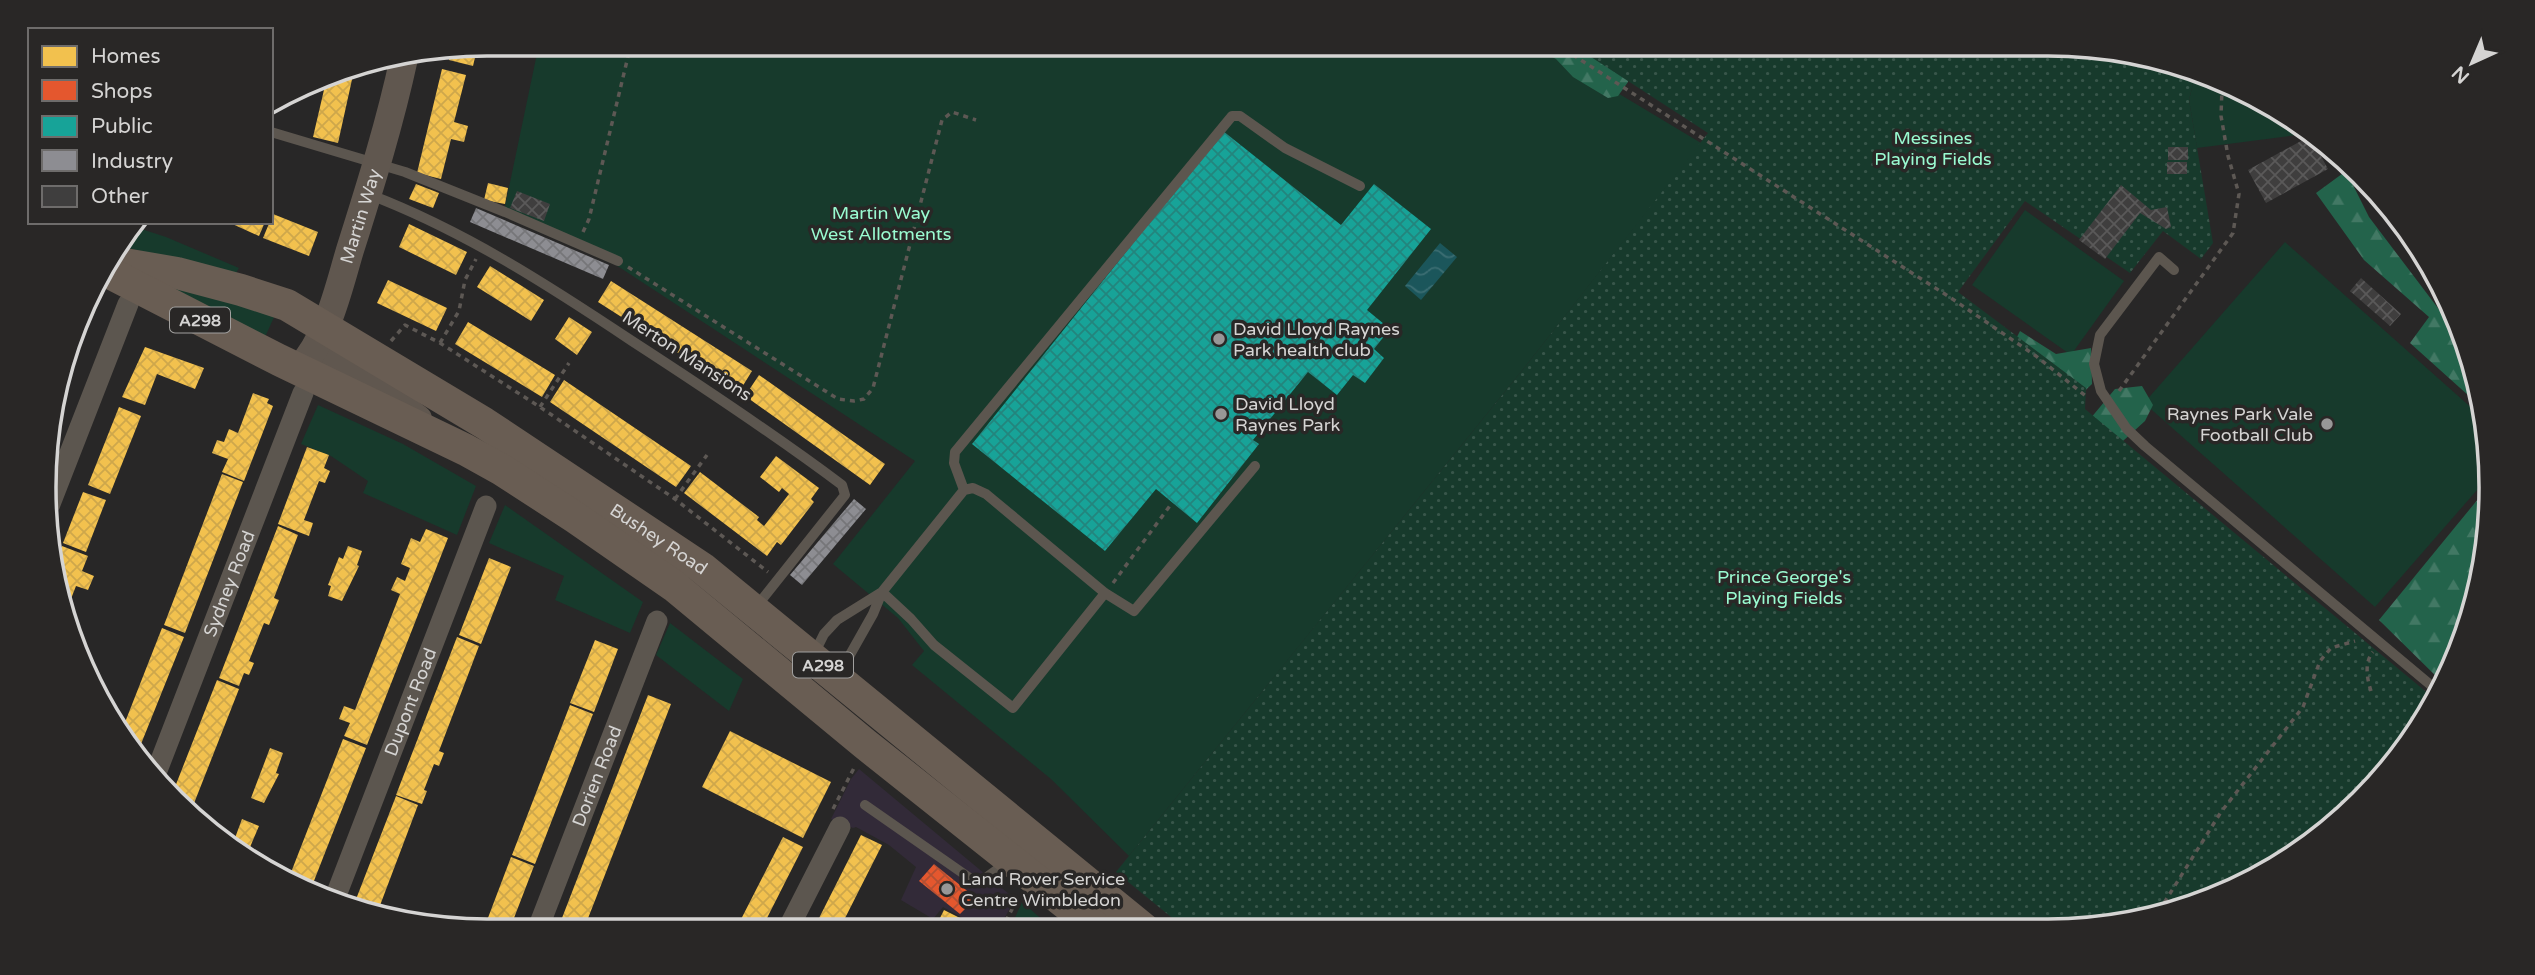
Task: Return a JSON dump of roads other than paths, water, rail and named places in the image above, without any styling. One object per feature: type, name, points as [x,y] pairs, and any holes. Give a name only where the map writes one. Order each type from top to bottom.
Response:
[{"type":"main road","name":"Martin Way","points":[[301,381],[323,330],[369,194],[402,64]]},
{"type":"main road","name":"Bushey Road","points":[[120,263],[177,273],[287,305],[323,330],[495,430],[702,568],[755,609],[812,674],[1011,859],[1085,919]]},
{"type":"main road","name":"Bushey Road","points":[[112,275],[301,381],[432,433],[502,470],[674,586],[812,674],[1131,919]]},
{"type":"main road","name":"Bushey Road","points":[[323,330],[331,353],[414,414],[432,433]]},
{"type":"street","points":[[56,489],[128,304]]},
{"type":"street","name":"Sydney Road","points":[[159,767],[301,381]]},
{"type":"street","name":"Dupont Road","points":[[337,892],[486,506]]},
{"type":"street","name":"Dorien Road","points":[[542,919],[657,621]]},
{"type":"street","points":[[793,919],[840,827]]},
{"type":"lane","points":[[964,490],[954,463],[955,452],[1232,116],[1240,116],[1285,148],[1360,186]]},
{"type":"lane","points":[[273,133],[377,163],[492,207],[618,261]]},
{"type":"lane","name":"Merton Mansions","points":[[369,194],[484,246],[769,430],[842,485],[845,495],[755,609]]},
{"type":"lane","points":[[2174,270],[2159,257],[2101,335],[2094,364],[2101,391],[2115,412],[2145,446],[2431,685]]},
{"type":"lane","points":[[812,674],[873,614],[882,592],[964,490],[973,488],[986,494],[1105,593],[1134,611],[1255,466]]},
{"type":"lane","points":[[812,674],[824,634],[837,620],[882,592]]},
{"type":"lane","points":[[882,592],[911,618],[934,645],[1013,708],[1105,593]]},
{"type":"lane","points":[[865,805],[975,881],[980,882],[1011,859]]},
{"type":"water","points":[[1440,243],[1457,257],[1421,300],[1405,286]]},
{"type":"place","name":"David Lloyd Raynes Park health club","points":[[1219,339]]},
{"type":"place","name":"David Lloyd Raynes Park","points":[[1221,414]]},
{"type":"place","name":"Raynes Park Vale Football Club","points":[[2327,424]]},
{"type":"place","name":"Land Rover Service Centre Wimbledon","points":[[947,889]]},
{"type":"park label","name":"Messines Playing Fields","points":[[1933,148]]},
{"type":"park label","name":"Martin Way West Allotments","points":[[881,223]]},
{"type":"park label","name":"Prince George's Playing Fields","points":[[1784,587]]}]
